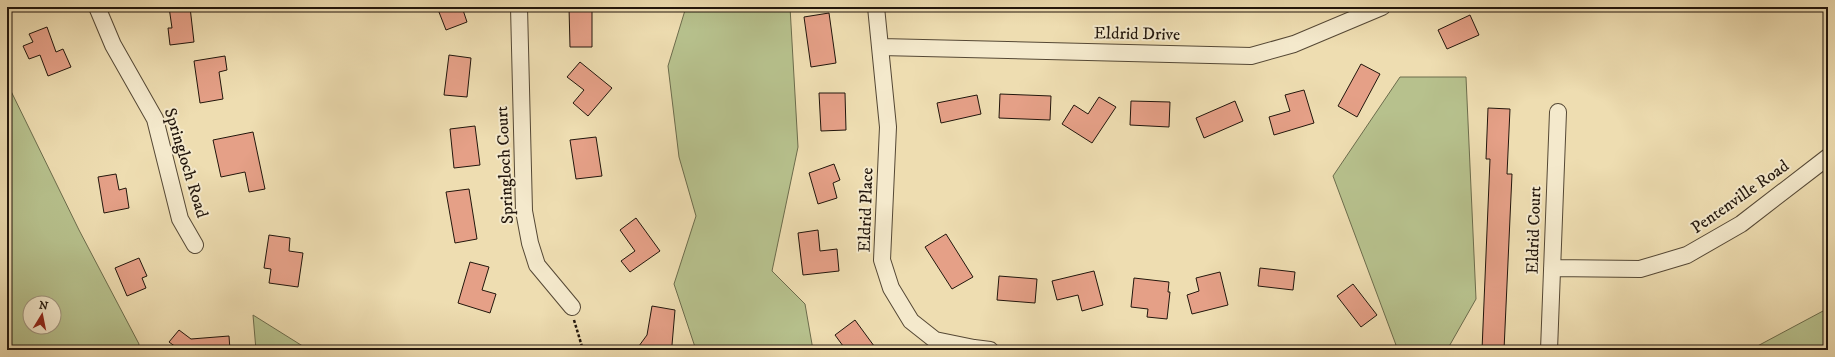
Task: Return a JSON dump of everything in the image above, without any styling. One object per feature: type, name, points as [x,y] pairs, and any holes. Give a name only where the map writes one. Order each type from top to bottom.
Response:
[{"type":"street","name":"Springloch Road","points":[[97,7],[114,44],[155,119],[180,219],[195,244]]},
{"type":"street","name":"Springloch Court","points":[[519,7],[524,211],[530,243],[537,265],[572,306]]},
{"type":"street","name":"Eldrid Place","points":[[876,7],[888,127],[882,260],[890,288],[911,321],[935,340],[990,350]]},
{"type":"street","name":"Eldrid Drive","points":[[881,47],[1251,56],[1294,44],[1382,7]]},
{"type":"street","name":"Eldrid Court","points":[[1549,350],[1558,112]]},
{"type":"street","name":"Pentenville Road","points":[[1552,268],[1640,269],[1687,255],[1741,224],[1828,157]]},
{"type":"path","points":[[572,306],[576,330],[583,350]]},
{"type":"green space","points":[[686,7],[790,7],[798,147],[772,271],[805,304],[813,350],[696,350],[674,284],[696,216],[679,157],[668,66]]},
{"type":"green space","points":[[1400,77],[1466,77],[1476,299],[1447,350],[1383,350],[1396,345],[1333,176]]},
{"type":"green space","points":[[7,83],[79,230],[139,344],[138,350],[7,350]]},
{"type":"green space","points":[[1823,311],[1828,317],[1828,350],[1750,350]]},
{"type":"green space","points":[[253,315],[309,350],[256,350]]},
{"type":"building","points":[[169,7],[190,7],[194,42],[170,45],[168,28],[172,28]]},
{"type":"building","points":[[437,7],[462,7],[467,22],[446,30]]},
{"type":"building","points":[[569,7],[592,7],[592,47],[570,47]]},
{"type":"building","points":[[829,13],[836,63],[811,67],[804,17]]},
{"type":"building","points":[[1470,15],[1479,35],[1447,49],[1438,30]]},
{"type":"building","points":[[47,27],[56,52],[63,49],[71,67],[48,76],[40,55],[29,59],[23,46],[33,42],[29,34]]},
{"type":"building","points":[[449,55],[471,58],[467,97],[444,95]]},
{"type":"building","points":[[225,56],[227,70],[219,72],[223,99],[200,103],[194,61]]},
{"type":"building","points":[[580,62],[612,88],[588,116],[573,103],[584,90],[567,77]]},
{"type":"building","points":[[1361,64],[1380,74],[1357,117],[1338,106]]},
{"type":"building","points":[[1304,90],[1314,123],[1274,135],[1269,117],[1290,111],[1285,95]]},
{"type":"building","points":[[819,93],[845,93],[846,130],[821,131]]},
{"type":"building","points":[[1000,94],[1051,96],[1050,120],[999,118]]},
{"type":"building","points":[[977,95],[981,114],[941,123],[937,103]]},
{"type":"building","points":[[1099,97],[1116,107],[1092,143],[1062,124],[1074,105],[1088,114]]},
{"type":"building","points":[[1131,101],[1170,102],[1169,127],[1130,125]]},
{"type":"building","points":[[1235,101],[1243,121],[1204,138],[1196,118]]},
{"type":"building","points":[[1488,108],[1510,109],[1507,174],[1512,174],[1504,350],[1482,350],[1490,159],[1486,159]]},
{"type":"building","points":[[475,126],[480,165],[454,168],[450,129]]},
{"type":"building","points":[[253,132],[265,189],[249,192],[245,172],[221,177],[213,140]]},
{"type":"building","points":[[596,137],[602,176],[576,179],[570,140]]},
{"type":"building","points":[[834,164],[840,180],[833,183],[837,198],[818,204],[809,173]]},
{"type":"building","points":[[116,174],[119,190],[126,188],[129,208],[104,213],[98,177]]},
{"type":"building","points":[[469,189],[477,239],[455,243],[446,192]]},
{"type":"building","points":[[636,218],[660,251],[630,272],[621,261],[635,251],[620,230]]},
{"type":"building","points":[[818,230],[820,251],[837,249],[839,271],[803,275],[798,233]]},
{"type":"building","points":[[946,234],[973,277],[952,289],[925,247]]},
{"type":"building","points":[[269,235],[290,238],[289,251],[303,253],[298,287],[269,283],[271,269],[264,268]]},
{"type":"building","points":[[139,258],[147,276],[142,278],[146,288],[127,296],[115,268]]},
{"type":"building","points":[[470,262],[489,267],[482,290],[496,294],[490,313],[458,303]]},
{"type":"building","points":[[1260,268],[1295,272],[1293,290],[1258,286]]},
{"type":"building","points":[[1094,271],[1103,305],[1082,311],[1078,295],[1057,300],[1052,281]]},
{"type":"building","points":[[1220,272],[1228,305],[1192,314],[1187,295],[1199,291],[1196,278]]},
{"type":"building","points":[[999,276],[1037,279],[1035,303],[997,300]]},
{"type":"building","points":[[1134,278],[1169,282],[1168,292],[1170,292],[1167,319],[1147,317],[1148,309],[1131,307]]},
{"type":"building","points":[[1353,284],[1377,315],[1361,327],[1337,296]]},
{"type":"building","points":[[652,306],[675,310],[672,345],[668,350],[636,350],[647,335]]},
{"type":"building","points":[[855,320],[877,350],[846,350],[835,335]]},
{"type":"building","points":[[179,330],[191,339],[229,336],[230,350],[180,350],[169,342]]}]
